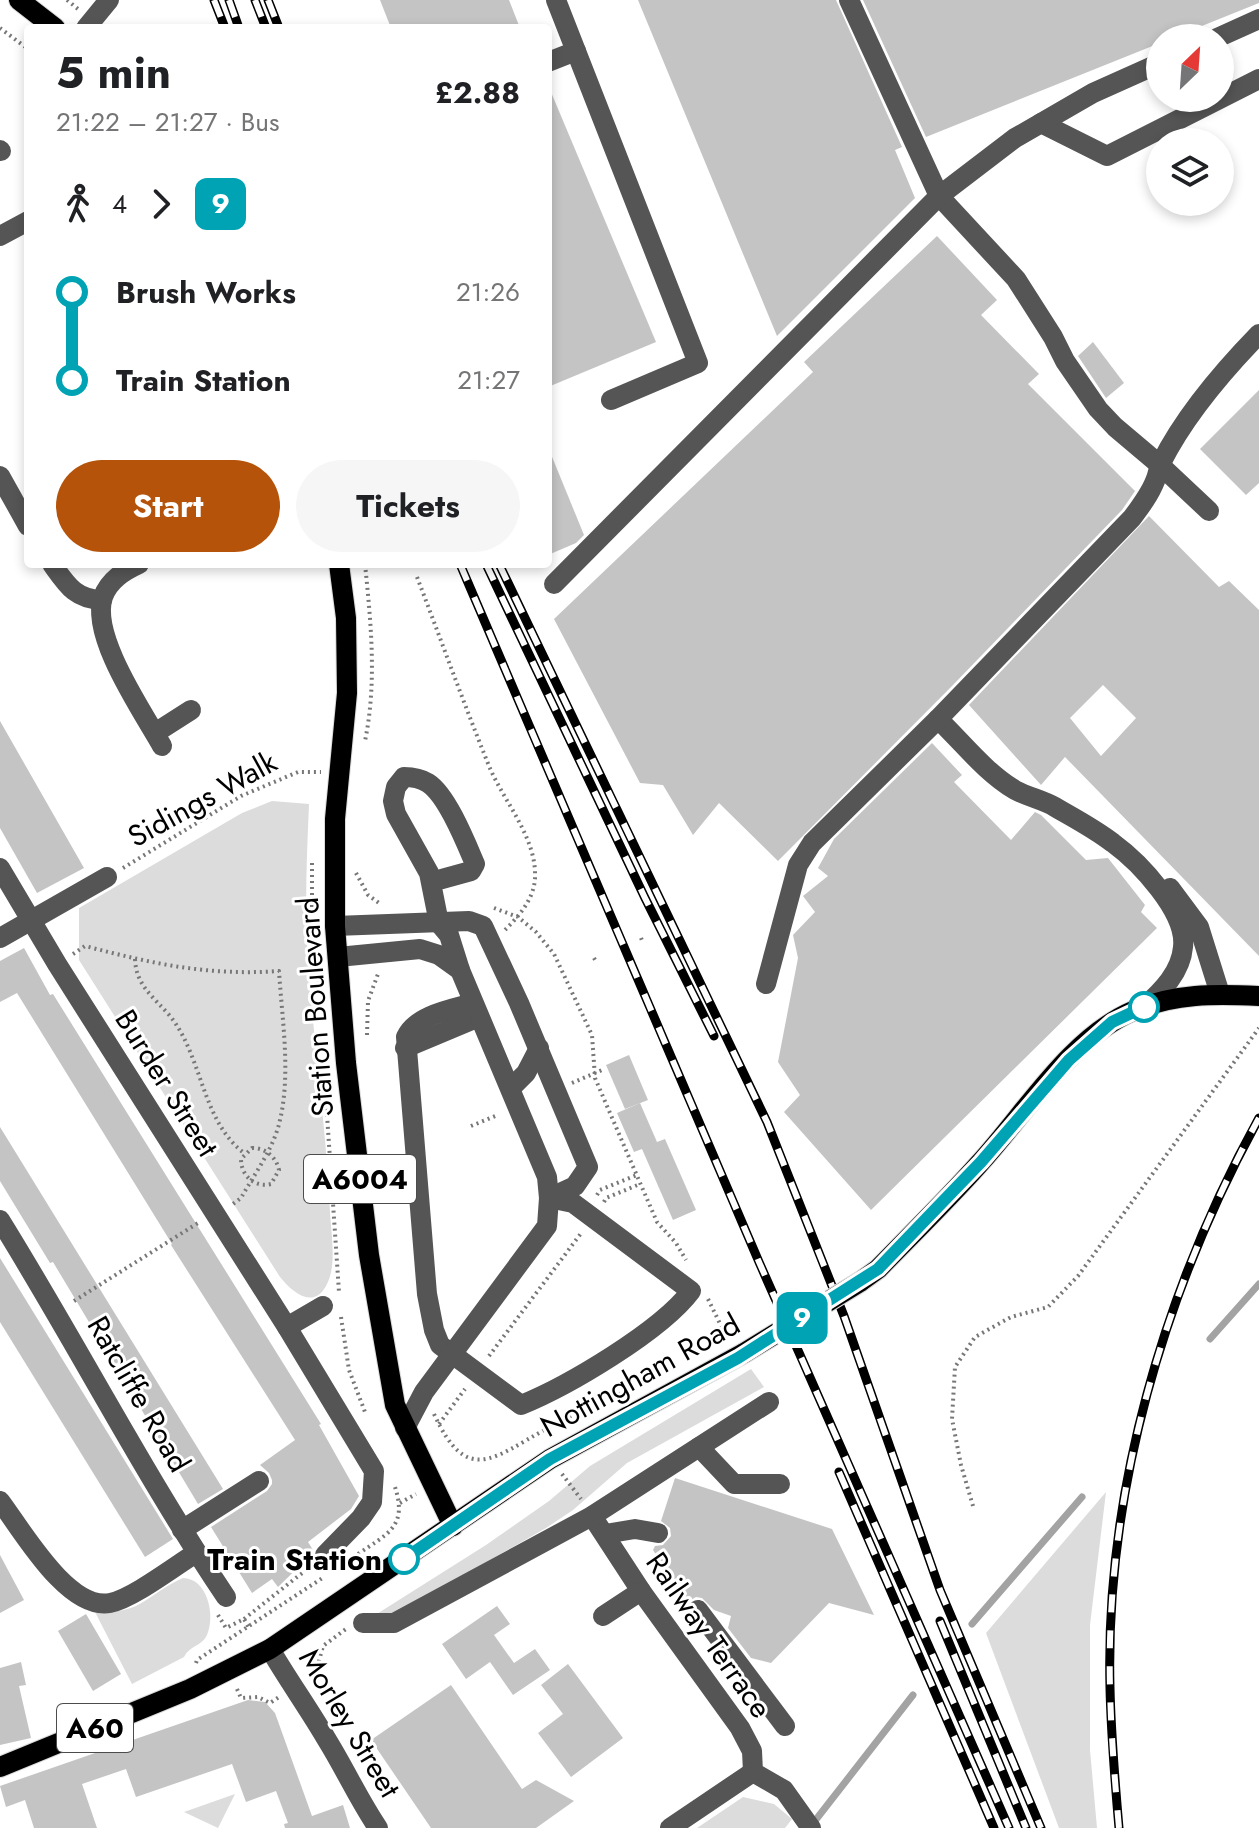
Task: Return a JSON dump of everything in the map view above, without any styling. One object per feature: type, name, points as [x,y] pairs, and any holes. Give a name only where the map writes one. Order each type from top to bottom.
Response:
[{"type":"main road","points":[[19,0],[50,24]]},
{"type":"main road","name":"Station Boulevard","points":[[340,568],[346,618],[347,693],[335,819],[335,926],[346,1063],[369,1255],[395,1405],[453,1526]]},
{"type":"main road","name":"Nottingham Road","points":[[0,1767],[209,1680],[270,1649],[561,1452],[736,1347],[860,1282],[878,1269],[962,1182],[1052,1077],[1112,1022],[1144,1007],[1195,994],[1259,996]]},
{"type":"street","points":[[89,24],[109,0]]},
{"type":"street","points":[[556,0],[698,363],[611,400]]},
{"type":"street","points":[[849,0],[939,196],[1016,279],[1098,409],[1209,511]]},
{"type":"street","points":[[1234,30],[1259,19]]},
{"type":"street","points":[[552,60],[576,51]]},
{"type":"street","points":[[554,584],[939,196],[1015,138],[1093,93],[1146,69]]},
{"type":"street","points":[[1041,123],[1107,156],[1259,79]]},
{"type":"street","points":[[0,236],[24,223]]},
{"type":"street","points":[[766,984],[798,865],[812,843],[938,719],[1132,518],[1155,482],[1160,465],[1205,396],[1259,334]]},
{"type":"street","points":[[0,476],[20,494]]},
{"type":"street","points":[[55,568],[66,584],[85,599],[102,600]]},
{"type":"street","points":[[130,568],[110,584],[102,600],[103,623],[114,663],[159,739],[191,710]]},
{"type":"street","points":[[938,719],[1002,780],[1018,791],[1052,805],[1113,843],[1149,876],[1168,902],[1180,925],[1184,944],[1180,962],[1171,980],[1144,1007]]},
{"type":"street","points":[[405,1428],[424,1392],[547,1226],[549,1198],[547,1177],[476,1010],[449,935],[439,923],[429,873],[396,814],[393,801],[396,787],[404,777],[415,777],[441,794],[475,864],[471,871],[431,882]]},
{"type":"street","name":"Burder Street","points":[[0,868],[374,1471],[380,1507],[361,1518],[325,1555]]},
{"type":"street","points":[[1149,876],[1174,892],[1199,927],[1220,994]]},
{"type":"street","points":[[0,938],[107,877]]},
{"type":"street","points":[[335,926],[476,922],[483,926],[539,1048],[588,1167],[575,1186],[549,1198]]},
{"type":"street","points":[[338,957],[410,948],[429,951],[460,970]]},
{"type":"street","points":[[476,1010],[448,1010],[416,1024],[406,1037],[427,1294],[437,1340],[476,1374],[517,1403],[524,1404],[648,1332],[691,1291],[573,1203],[549,1198]]},
{"type":"street","points":[[511,1088],[526,1073],[539,1048]]},
{"type":"street","name":"Ratcliffe Road","points":[[0,1220],[57,1312],[182,1530],[226,1597]]},
{"type":"street","points":[[287,1327],[323,1306]]},
{"type":"street","points":[[363,1623],[394,1623],[699,1447],[769,1402]]},
{"type":"street","points":[[699,1447],[734,1484],[780,1484]]},
{"type":"street","points":[[182,1530],[259,1481]]},
{"type":"street","points":[[0,1501],[67,1589],[91,1602],[108,1604],[122,1599],[196,1553]]},
{"type":"street","name":"Railway Terrace","points":[[587,1509],[746,1739],[752,1751],[753,1772]]},
{"type":"street","points":[[605,1534],[635,1529],[658,1533]]},
{"type":"street","points":[[603,1616],[641,1591]]},
{"type":"street","points":[[698,1610],[785,1726]]},
{"type":"street","name":"Morley Street","points":[[270,1649],[378,1828]]},
{"type":"street","points":[[704,1677],[731,1656]]},
{"type":"street","points":[[670,1828],[753,1772],[784,1790],[808,1824]]},
{"type":"path","points":[[0,28],[24,46]]},
{"type":"path","points":[[417,577],[491,770],[534,860],[535,881],[524,910],[492,943]]},
{"type":"path","name":"Sidings Walk","points":[[107,877],[241,796],[298,772],[321,772]]},
{"type":"path","points":[[355,863],[361,885],[376,901],[378,925]]},
{"type":"path","points":[[484,906],[518,917],[536,932],[554,954],[592,1035],[595,1078],[640,1184],[657,1222],[676,1243],[691,1269]]},
{"type":"path","points":[[57,964],[85,946],[188,970],[279,971],[285,1088],[280,1121],[267,1152],[241,1198],[57,1312]]},
{"type":"path","points":[[367,1046],[368,1001],[380,970],[380,954]]},
{"type":"path","points":[[135,959],[135,972],[143,986],[177,1026],[203,1081],[217,1121],[225,1135],[244,1153]]},
{"type":"path","points":[[973,1506],[952,1419],[955,1367],[975,1337],[1011,1317],[1048,1307],[1078,1276],[1259,1028]]},
{"type":"path","points":[[252,1148],[267,1152],[277,1163],[277,1176],[271,1184],[263,1186],[251,1181],[241,1165],[244,1153],[252,1148]]},
{"type":"path","points":[[439,1424],[606,1198],[640,1184]]},
{"type":"path","points":[[705,1295],[736,1347]]},
{"type":"path","points":[[424,1392],[449,1445],[462,1453],[488,1459],[508,1452]]},
{"type":"path","points":[[570,1484],[587,1509]]},
{"type":"path","points":[[244,1619],[325,1555]]},
{"type":"path","points":[[316,1672],[323,1646],[348,1627],[363,1623]]},
{"type":"path","points":[[197,1660],[249,1628]]},
{"type":"path","points":[[241,1698],[258,1697],[270,1703]]},
{"type":"shaded area","points":[[272,801],[309,804],[307,944],[333,1249],[327,1284],[322,1292],[310,1298],[297,1293],[280,1277],[79,960],[79,908],[242,813]]},
{"type":"shaded area","points":[[751,1369],[764,1387],[627,1463],[573,1510],[546,1528],[383,1621],[372,1617],[486,1545],[549,1501],[590,1466]]},
{"type":"shaded area","points":[[1106,1492],[1090,1625],[1090,1750],[1097,1828],[1059,1828],[986,1633]]},
{"type":"shaded area","points":[[183,1578],[198,1584],[204,1591],[210,1608],[207,1635],[184,1657],[132,1684],[95,1612],[125,1610]]},
{"type":"shaded area","points":[[235,1794],[218,1828],[184,1812]]},
{"type":"shaded area","points":[[743,1797],[774,1804],[792,1819],[785,1828],[697,1828]]},
{"type":"building","points":[[380,0],[509,0],[518,24],[389,24]]},
{"type":"building","points":[[638,0],[836,0],[902,147],[895,150],[915,198],[777,336]]},
{"type":"building","points":[[863,0],[1259,0],[1259,3],[1207,24],[1146,24],[1146,49],[926,137]]},
{"type":"building","points":[[552,95],[656,342],[552,385]]},
{"type":"building","points":[[937,236],[997,300],[981,315],[1039,374],[1028,384],[1135,491],[1122,510],[778,861],[719,803],[693,835],[663,785],[640,783],[554,619],[813,372],[804,362]]},
{"type":"building","points":[[1093,342],[1124,383],[1106,398],[1078,356]]},
{"type":"building","points":[[1259,390],[1259,483],[1246,495],[1200,449]]},
{"type":"building","points":[[552,457],[584,535],[576,543],[552,553]]},
{"type":"building","points":[[1149,516],[1219,587],[1229,581],[1259,610],[1259,956],[1065,757],[1041,785],[969,705]],"holes":[[[1103,685],[1136,718],[1101,756],[1070,718]]]},
{"type":"building","points":[[0,721],[84,868],[37,893],[0,828]]},
{"type":"building","points":[[932,743],[962,775],[954,782],[1011,840],[1035,812],[1041,815],[1086,860],[1108,858],[1145,905],[1141,912],[1157,928],[871,1210],[784,1112],[800,1095],[778,1062],[798,958],[793,935],[815,912],[803,896],[828,876],[818,868],[834,839]]},
{"type":"building","points":[[24,948],[50,995],[53,994],[321,1424],[359,1496],[351,1509],[308,1542],[312,1554],[278,1587],[272,1579],[252,1593],[211,1527],[267,1491],[272,1480],[260,1465],[295,1440],[17,993],[0,1002],[0,961]]},
{"type":"building","points":[[629,1055],[648,1100],[625,1109],[606,1065]]},
{"type":"building","points":[[640,1103],[657,1142],[665,1139],[696,1210],[673,1220],[642,1149],[634,1152],[617,1113]]},
{"type":"building","points":[[0,1127],[223,1489],[198,1504],[53,1262],[50,1263],[0,1181]]},
{"type":"building","points":[[0,1258],[173,1539],[145,1557],[0,1322]]},
{"type":"building","points":[[675,1478],[832,1529],[874,1615],[829,1603],[771,1663],[751,1658],[728,1628],[731,1616],[714,1610],[702,1598],[684,1600],[653,1550],[671,1536],[670,1528],[661,1521]]},
{"type":"building","points":[[0,1555],[24,1600],[0,1613]]},
{"type":"building","points":[[497,1606],[510,1624],[494,1635],[514,1663],[535,1649],[550,1670],[513,1695],[490,1662],[466,1679],[442,1644]]},
{"type":"building","points":[[86,1614],[121,1674],[93,1691],[58,1631]]},
{"type":"building","points":[[21,1662],[26,1685],[19,1686],[31,1738],[0,1745],[0,1668]]},
{"type":"building","points":[[568,1664],[623,1738],[571,1777],[538,1733],[563,1714],[541,1685]]},
{"type":"building","points":[[451,1685],[522,1789],[536,1780],[574,1801],[536,1828],[431,1828],[371,1740]]},
{"type":"building","points":[[248,1700],[265,1702],[275,1713],[312,1816],[343,1805],[350,1828],[285,1828],[284,1824],[288,1823],[276,1791],[246,1802],[232,1764],[136,1797],[126,1769],[82,1784],[97,1828],[34,1828],[25,1800],[6,1807],[0,1786]]},
{"type":"waterway","points":[[1210,1339],[1259,1284]]},
{"type":"waterway","points":[[972,1624],[1082,1497]]},
{"type":"waterway","points":[[811,1826],[913,1695]]},
{"type":"railway","points":[[214,0],[223,24]]},
{"type":"railway","points":[[229,0],[238,24]]},
{"type":"railway","points":[[255,0],[264,24]]},
{"type":"railway","points":[[268,0],[277,24]]},
{"type":"railway","points":[[462,568],[759,1262],[1009,1828]]},
{"type":"railway","points":[[488,568],[714,1036]]},
{"type":"railway","points":[[501,568],[767,1122],[844,1316],[940,1590],[1041,1828]]},
{"type":"railway","points":[[1119,1828],[1110,1688],[1111,1614],[1118,1540],[1130,1467],[1147,1394],[1169,1322],[1195,1252],[1259,1118]]},
{"type":"railway","points":[[839,1472],[994,1828]]},
{"type":"railway","points":[[940,1621],[1026,1828]]},
{"type":"bus line","name":"9","points":[[404,1559],[550,1459],[738,1358],[878,1269],[981,1162],[1069,1060],[1112,1022],[1144,1007]]},
{"type":"place","name":"Train Station","points":[[404,1559]]}]
